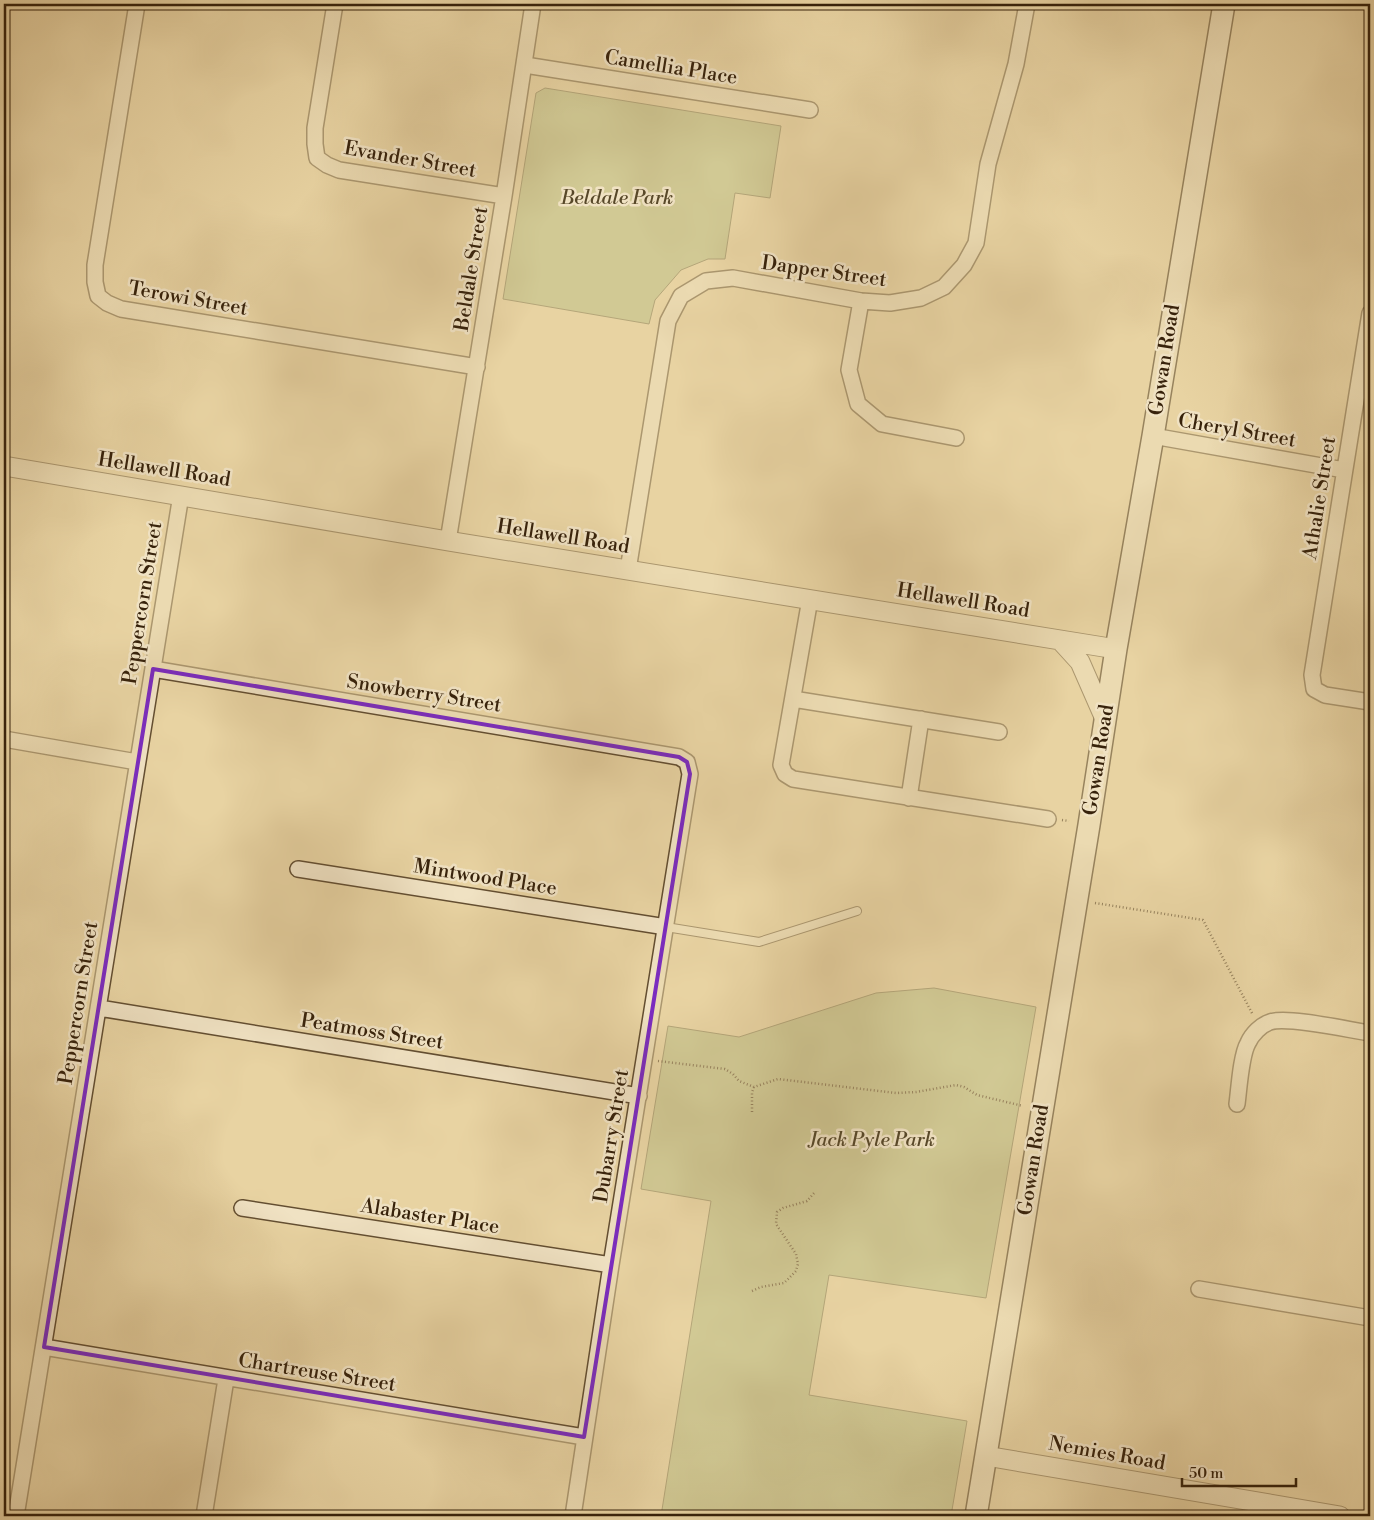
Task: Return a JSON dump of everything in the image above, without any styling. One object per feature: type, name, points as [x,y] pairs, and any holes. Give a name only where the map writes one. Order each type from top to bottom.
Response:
[{"type":"main road","name":"Gowan Road","points":[[976,1516],[1077,900],[1116,649],[1224,4]]},
{"type":"street","name":"Terowi Street","points":[[137,4],[96,265],[95,282],[98,296],[107,303],[122,309],[477,366]]},
{"type":"street","name":"Evander Street","points":[[335,4],[315,128],[317,158],[339,170],[504,196]]},
{"type":"street","name":"Beldale Street","points":[[448,541],[525,65],[533,4]]},
{"type":"street","name":"Dapper Street","points":[[628,570],[668,321],[681,296],[706,281],[733,278],[861,301],[890,303],[921,298],[944,287],[964,265],[976,243],[988,164],[1016,64],[1027,4]]},
{"type":"street","name":"Camellia Place","points":[[525,65],[810,110]]},
{"type":"street","points":[[861,301],[849,370],[858,404],[882,424],[956,438]]},
{"type":"street","name":"Athalie Street","points":[[1370,313],[1312,675],[1314,689],[1325,695],[1370,702]]},
{"type":"street","name":"Cheryl Street","points":[[1153,436],[1344,470]]},
{"type":"street","name":"Hellawell Road","points":[[4,466],[448,541],[1116,649]]},
{"type":"street","name":"Peppercorn Street","points":[[16,1516],[181,495]]},
{"type":"street","points":[[810,599],[781,764],[785,774],[793,779],[1048,820]]},
{"type":"street","points":[[1060,640],[1080,662],[1105,720]]},
{"type":"street","name":"Snowberry Street","points":[[153,669],[678,757],[687,762]]},
{"type":"street","points":[[793,698],[999,732]]},
{"type":"street","points":[[909,798],[921,719]]},
{"type":"street","points":[[4,739],[137,762]]},
{"type":"street","name":"Dubarry Street","points":[[573,1516],[611,1265],[690,774],[687,762]]},
{"type":"street","name":"Mintwood Place","points":[[298,869],[666,927]]},
{"type":"street","name":"Peatmoss Street","points":[[99,1008],[639,1096]]},
{"type":"street","points":[[1237,1104],[1239,1080],[1247,1044],[1259,1028],[1271,1022],[1286,1020],[1370,1033]]},
{"type":"street","name":"Alabaster Place","points":[[242,1208],[611,1265]]},
{"type":"street","points":[[1199,1289],[1370,1318]]},
{"type":"street","name":"Chartreuse Street","points":[[44,1347],[584,1437]]},
{"type":"street","points":[[204,1516],[226,1378]]},
{"type":"street","name":"Nemies Road","points":[[986,1456],[1340,1516]]},
{"type":"lane","points":[[666,927],[759,942],[857,911]]},
{"type":"path","points":[[1077,900],[1203,920],[1259,1028]]},
{"type":"path","points":[[644,1059],[725,1069],[733,1074],[739,1082],[754,1087],[778,1079],[896,1093],[916,1092],[956,1085],[964,1087],[977,1095],[1023,1106]]},
{"type":"path","points":[[752,1112],[752,1092],[754,1087]]},
{"type":"path","points":[[752,1291],[761,1287],[784,1283],[796,1271],[798,1264],[796,1254],[776,1224],[777,1212],[783,1208],[807,1201],[816,1192]]},
{"type":"highlighted area","points":[[153,669],[679,757],[687,762],[690,774],[584,1437],[44,1347]]},
{"type":"green space","name":"Beldale Park","points":[[545,88],[781,126],[770,198],[735,193],[725,259],[708,259],[681,270],[655,300],[649,324],[503,299],[536,93]]},
{"type":"green space","name":"Jack Pyle Park","points":[[934,988],[1036,1007],[986,1298],[829,1275],[809,1395],[967,1421],[951,1516],[661,1516],[711,1201],[641,1189],[668,1026],[739,1037],[876,993]]}]
